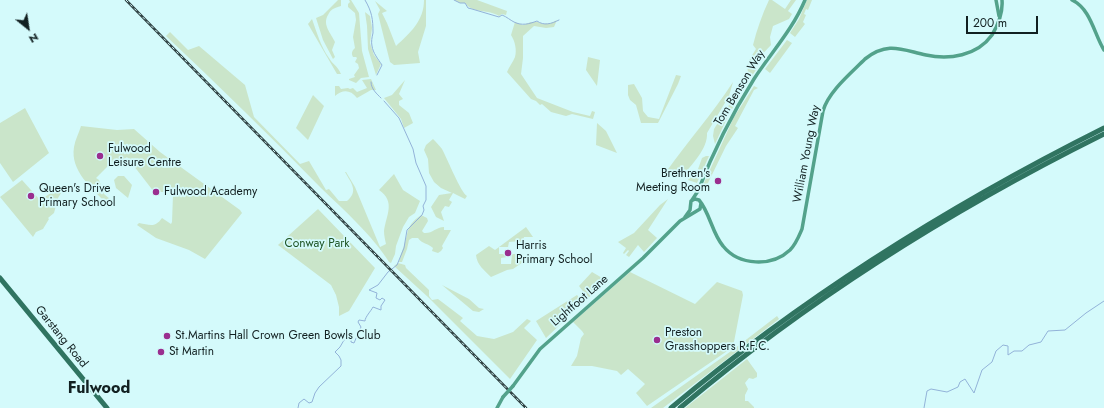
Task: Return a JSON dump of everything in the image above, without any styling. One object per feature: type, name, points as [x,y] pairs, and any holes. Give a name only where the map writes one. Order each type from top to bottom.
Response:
[{"type":"highway","points":[[670,408],[801,308],[880,254],[1002,181],[1104,128]]},
{"type":"highway","points":[[680,408],[805,312],[877,262],[1005,185],[1104,134]]},
{"type":"highway","name":"Garstang Road","points":[[0,278],[107,408]]},
{"type":"main road","name":"Tom Benson Way","points":[[698,190],[732,116],[755,79],[797,18],[805,0]]},
{"type":"main road","points":[[996,0],[999,17]]},
{"type":"main road","name":"William Young Way","points":[[707,214],[716,236],[723,246],[732,254],[743,260],[761,261],[776,258],[786,253],[796,242],[804,225],[825,105],[832,93],[863,61],[875,53],[894,48],[935,57],[947,57],[959,56],[972,51],[985,43],[994,30],[999,17],[1002,0]]},
{"type":"main road","points":[[1072,0],[1079,4],[1086,14],[1104,50]]},
{"type":"main road","name":"Lightfoot Lane","points":[[497,408],[503,397],[513,386],[540,349],[643,258],[685,217],[691,207],[690,203],[698,190]]},
{"type":"main road","points":[[698,190],[701,206],[698,210]]},
{"type":"main road","points":[[692,200],[695,199],[700,201],[707,214]]},
{"type":"main road","points":[[691,207],[693,210],[698,210],[707,214]]},
{"type":"main road","name":"Lightfoot Lane","points":[[685,217],[698,210]]},
{"type":"green space","points":[[338,0],[341,0],[341,6],[330,11],[326,19],[328,29],[335,42],[332,50],[335,57],[333,59],[323,40],[316,18],[323,15]]},
{"type":"green space","points":[[349,0],[351,0],[359,13],[362,51],[369,77],[361,78],[356,83],[349,80],[355,77],[354,75],[359,68],[358,64],[355,62],[357,58],[353,57],[352,54],[355,48],[353,37],[356,20],[355,13],[348,7],[350,2]]},
{"type":"green space","points":[[424,0],[426,0],[426,26],[418,52],[420,63],[394,65],[390,62],[378,14],[380,10],[375,1],[387,11],[382,13],[396,46],[411,31],[419,20],[422,14]]},
{"type":"green space","points":[[454,0],[477,0],[507,11],[506,15],[502,14],[499,16],[472,9],[465,3],[460,3]]},
{"type":"green space","points":[[769,0],[772,0],[785,9],[791,0],[796,0],[788,11],[792,14],[789,19],[773,26],[770,37],[771,45],[755,62],[756,70],[751,77],[748,66],[756,49],[753,45]]},
{"type":"green space","points":[[807,0],[812,0],[808,10],[806,9],[804,14],[806,15],[803,22],[805,24],[795,37],[790,33],[799,19]]},
{"type":"green space","points":[[365,12],[370,16],[372,28],[370,43],[374,55],[381,64],[376,75],[368,49]]},
{"type":"green space","points":[[312,19],[319,40],[330,60],[341,74],[337,74],[308,24]]},
{"type":"green space","points":[[557,20],[554,27],[546,28],[534,26],[523,36],[521,74],[537,98],[573,112],[590,116],[592,111],[595,112],[593,119],[572,114],[566,116],[551,112],[542,104],[540,105],[531,99],[507,72],[516,54],[514,40],[511,35],[515,22],[523,25],[531,22],[543,24],[551,23]]},
{"type":"green space","points":[[170,32],[188,50],[199,46],[245,85],[254,117],[300,164],[309,161],[326,190],[329,189],[339,201],[347,201],[353,194],[353,187],[346,172],[355,187],[380,247],[386,244],[384,231],[389,204],[387,199],[379,190],[394,174],[403,190],[420,201],[415,213],[409,217],[403,227],[391,263],[375,242],[357,223],[166,36]]},
{"type":"green space","points":[[787,40],[792,43],[770,73],[765,69]]},
{"type":"green space","points":[[588,57],[600,60],[597,86],[586,70]]},
{"type":"green space","points":[[676,75],[681,76],[658,123],[641,123],[636,105],[630,100],[628,95],[628,85],[634,84],[642,98],[643,111],[648,117],[659,119]]},
{"type":"green space","points":[[371,79],[376,90],[371,90],[357,98],[352,93],[346,91],[335,96],[335,86],[339,86],[341,89],[353,88],[357,92],[367,88],[362,80]]},
{"type":"green space","points":[[405,80],[399,94],[403,99],[399,101],[399,105],[409,113],[413,123],[404,128],[401,119],[384,98],[392,95]]},
{"type":"green space","points":[[733,82],[729,96],[707,133],[707,139],[702,151],[682,177],[666,172],[717,105]]},
{"type":"green space","points":[[743,84],[746,85],[728,116],[715,144],[713,136],[714,129],[736,91]]},
{"type":"green space","points":[[754,86],[758,88],[754,90],[735,126],[738,128],[726,146],[706,187],[703,185],[734,117]]},
{"type":"green space","points":[[313,95],[324,106],[308,140],[296,128]]},
{"type":"green space","points":[[25,108],[49,153],[13,182],[0,163],[0,123]]},
{"type":"green space","points":[[597,123],[606,131],[617,153],[596,145]]},
{"type":"green space","name":"Fulwood Academy","points":[[81,126],[117,130],[134,129],[160,152],[240,210],[242,213],[205,259],[189,250],[156,238],[137,225],[139,223],[155,225],[162,218],[171,224],[173,195],[168,192],[154,192],[127,157],[120,163],[117,160],[110,167],[108,166],[96,178],[99,180],[104,194],[110,199],[106,203],[83,178],[75,164],[74,147]]},
{"type":"green space","points":[[433,139],[442,149],[458,182],[467,196],[465,199],[453,193],[449,200],[452,202],[449,207],[445,206],[441,212],[444,221],[436,217],[431,207],[439,195],[452,193],[441,188],[434,182],[429,173],[428,159],[424,150],[426,145]]},
{"type":"green space","points":[[709,156],[697,183],[688,180],[697,172],[702,158]]},
{"type":"green space","points":[[118,176],[124,176],[132,185],[128,198],[116,188],[114,180]]},
{"type":"green space","points":[[22,180],[40,200],[54,191],[61,193],[54,213],[48,218],[49,219],[43,229],[36,232],[33,237],[0,197]]},
{"type":"green space","points":[[668,199],[648,230],[657,238],[644,252],[638,245],[629,257],[626,255],[629,251],[628,250],[624,254],[623,253],[626,248],[618,242],[634,233],[660,205]]},
{"type":"green space","name":"Conway Park","points":[[318,209],[375,268],[349,311],[339,316],[339,307],[336,295],[331,285],[278,245]]},
{"type":"green space","points":[[421,215],[427,218],[428,221],[422,231],[424,233],[441,227],[444,227],[444,230],[451,230],[442,246],[443,248],[438,253],[432,251],[433,248],[418,238],[412,238],[409,240],[402,262],[399,262],[410,225]]},
{"type":"green space","points":[[526,227],[533,237],[524,237],[523,243],[520,241],[509,242],[508,247],[499,247]]},
{"type":"green space","points":[[489,246],[495,250],[499,247],[499,254],[507,254],[507,257],[501,258],[501,264],[511,264],[512,254],[521,254],[520,258],[524,256],[526,260],[513,269],[491,277],[479,265],[476,255]]},
{"type":"green space","points":[[398,263],[405,265],[406,268],[429,290],[429,296],[432,300],[438,299],[463,318],[460,321],[477,336],[494,339],[513,332],[527,319],[531,321],[524,328],[537,340],[510,379],[429,298],[394,266]]},
{"type":"green space","points":[[592,272],[609,282],[588,298],[579,286]]},
{"type":"green space","name":"Preston Grasshoppers R.F.C.","points":[[630,272],[695,304],[717,282],[742,291],[743,295],[733,347],[647,406],[636,393],[645,384],[628,369],[621,375],[617,371],[592,366],[571,366],[577,356],[581,338],[584,334],[573,322]]},
{"type":"green space","points":[[442,285],[469,299],[479,308],[484,309],[479,312],[473,311]]},
{"type":"green space","points":[[577,295],[583,303],[546,338],[536,321]]},
{"type":"green space","points":[[777,316],[779,319],[663,408],[651,408],[734,349]]},
{"type":"green space","points":[[747,359],[757,373],[757,377],[753,379],[749,378],[745,383],[748,389],[745,395],[745,401],[748,401],[754,408],[685,408]]},
{"type":"waterway","points":[[365,0],[371,12],[373,49],[382,65],[377,75]]},
{"type":"waterway","points":[[454,0],[460,3],[465,3],[468,8],[499,17],[502,15],[520,24],[528,24],[537,21],[542,24],[548,24],[559,20]]},
{"type":"waterway","points":[[371,82],[373,89],[381,98]]},
{"type":"waterway","points":[[298,408],[299,403],[304,399],[309,403],[312,402],[319,387],[341,366],[341,360],[335,352],[344,340],[351,338],[351,342],[354,343],[361,327],[358,322],[359,320],[365,321],[373,307],[381,310],[381,306],[385,300],[382,298],[380,300],[376,298],[377,293],[369,290],[378,285],[388,272],[397,265],[404,248],[407,230],[422,215],[424,210],[423,206],[426,200],[426,186],[416,163],[413,149],[399,118],[384,101]]},
{"type":"waterway","points":[[924,408],[927,391],[931,389],[947,392],[958,387],[960,382],[965,379],[974,393],[982,370],[992,362],[996,351],[1003,345],[1008,346],[1008,355],[1014,351],[1022,351],[1029,345],[1041,342],[1048,331],[1065,330],[1104,301]]},
{"type":"railway","points":[[126,0],[526,408]]},
{"type":"place","name":"Fulwood Leisure Centre","points":[[100,156]]},
{"type":"place","name":"Brethren's Meeting Room","points":[[718,181]]},
{"type":"place","name":"Fulwood Academy","points":[[156,192]]},
{"type":"place","name":"Queen's Drive Primary School","points":[[31,196]]},
{"type":"place","name":"Harris Primary School","points":[[508,253]]},
{"type":"place","name":"St.Martins Hall Crown Green Bowls Club","points":[[167,336]]},
{"type":"place","name":"Preston Grasshoppers R.F.C.","points":[[657,340]]},
{"type":"place","name":"St Martin","points":[[161,352]]},
{"type":"district","name":"Fulwood","points":[[99,389]]}]
